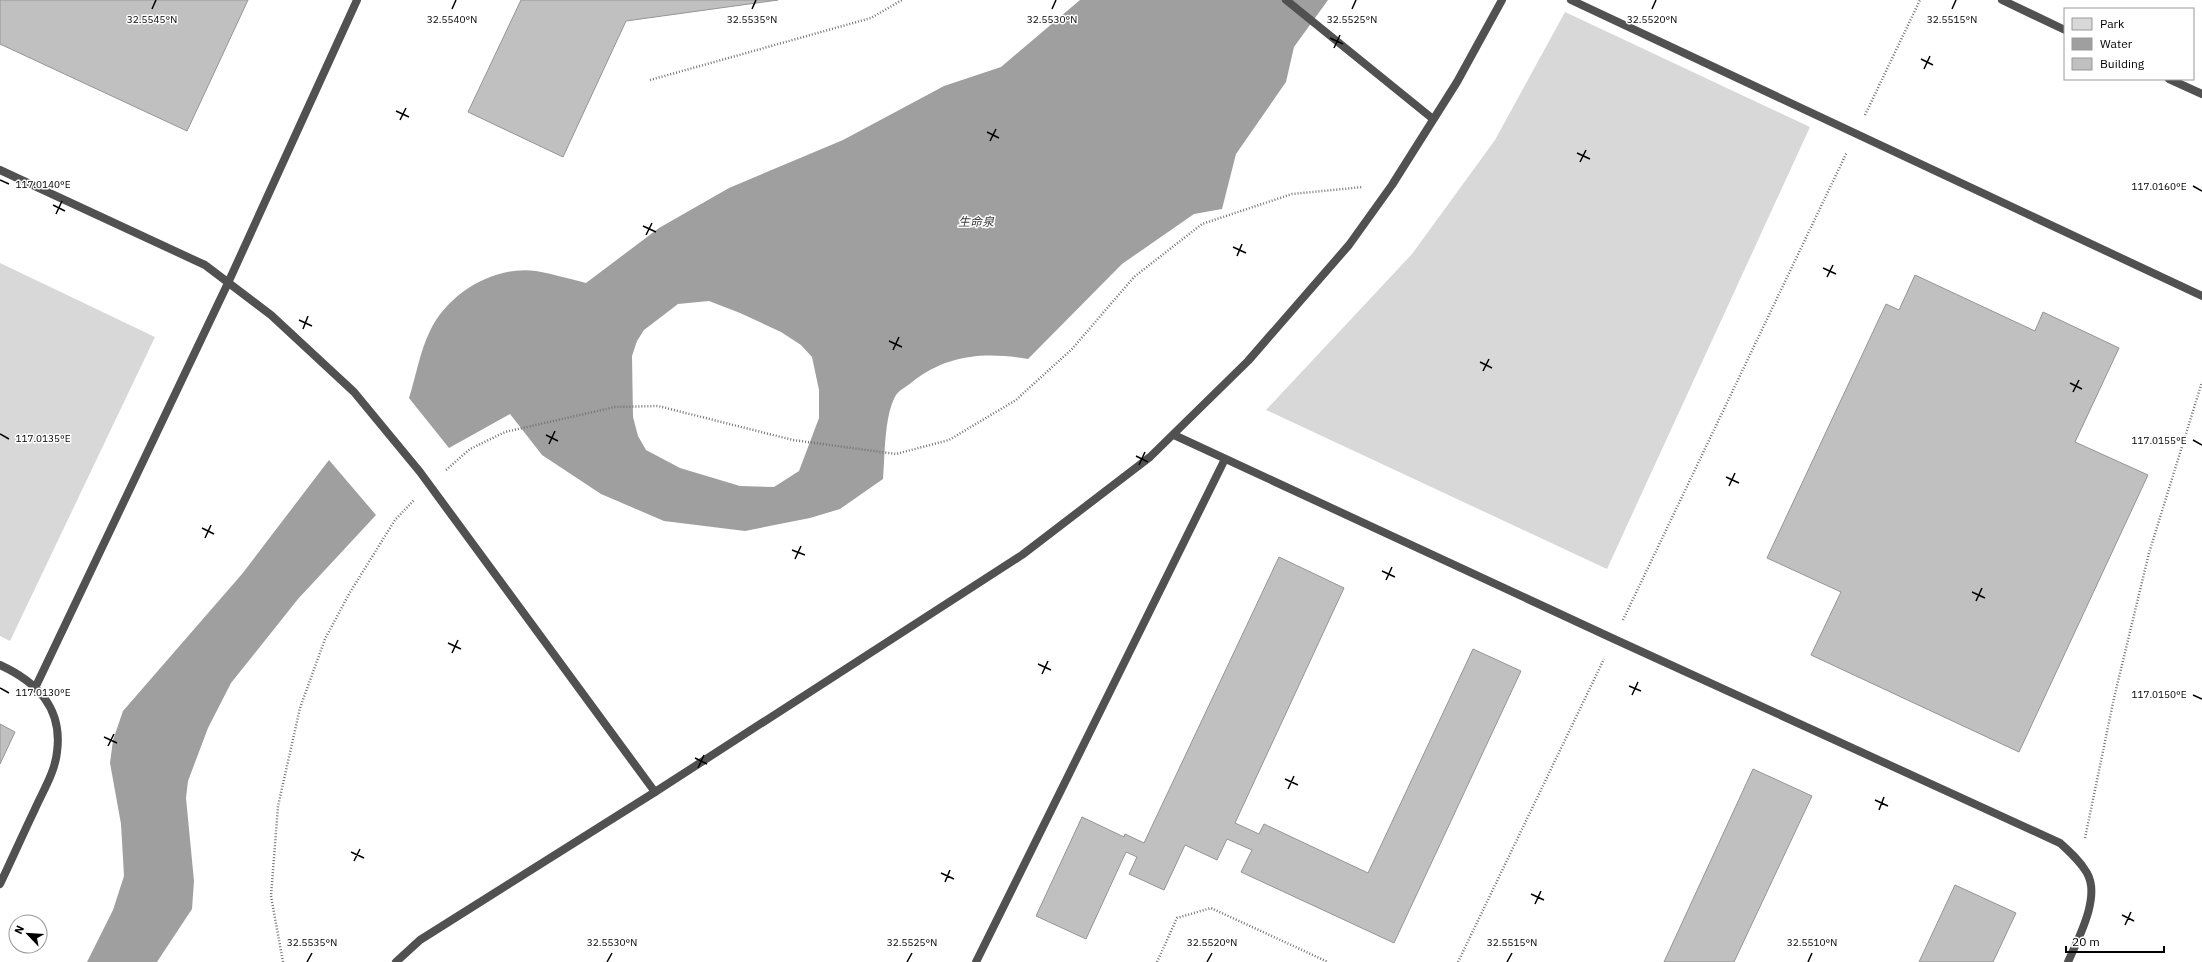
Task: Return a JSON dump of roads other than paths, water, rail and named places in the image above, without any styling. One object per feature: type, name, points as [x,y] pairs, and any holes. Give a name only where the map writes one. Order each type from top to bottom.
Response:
[{"type":"street","points":[[36,686],[228,282],[357,0]]},
{"type":"street","points":[[1286,0],[1433,118]]},
{"type":"street","points":[[396,962],[420,940],[655,792],[1022,555],[1150,457],[1248,361],[1349,245],[1392,185],[1433,118],[1458,82],[1502,0]]},
{"type":"street","points":[[1571,0],[2202,296]]},
{"type":"street","points":[[2002,0],[2064,30]]},
{"type":"street","points":[[2171,80],[2202,94]]},
{"type":"street","points":[[0,170],[205,265],[271,315],[354,392],[429,484],[655,792]]},
{"type":"street","points":[[1174,435],[1614,639],[2060,843],[2080,862],[2088,874],[2091,890],[2090,905],[2068,962]]},
{"type":"street","points":[[976,962],[1225,459]]},
{"type":"street","points":[[0,665],[36,686],[50,706],[58,728],[58,753],[50,776],[0,884]]},
{"type":"water","name":"生命泉","points":[[1080,0],[1328,0],[1294,47],[1286,82],[1236,154],[1222,209],[1194,214],[1122,264],[1028,359],[997,356],[967,357],[939,366],[897,393],[892,403],[887,424],[883,479],[840,509],[810,518],[745,531],[664,521],[601,494],[542,455],[510,414],[449,448],[409,398],[421,355],[430,331],[438,317],[448,305],[474,284],[504,272],[520,270],[542,272],[586,283],[659,228],[729,188],[843,140],[944,86],[1001,67]],"holes":[[[709,301],[740,313],[781,332],[801,345],[812,357],[819,390],[819,418],[799,471],[774,487],[740,486],[680,468],[646,450],[638,436],[633,417],[632,356],[637,341],[644,330],[678,304]]]},
{"type":"water","points":[[329,460],[376,515],[298,599],[231,683],[208,728],[188,781],[186,798],[194,881],[192,909],[157,962],[87,962],[113,910],[124,876],[121,824],[110,763],[113,740],[123,711],[242,574]]}]
